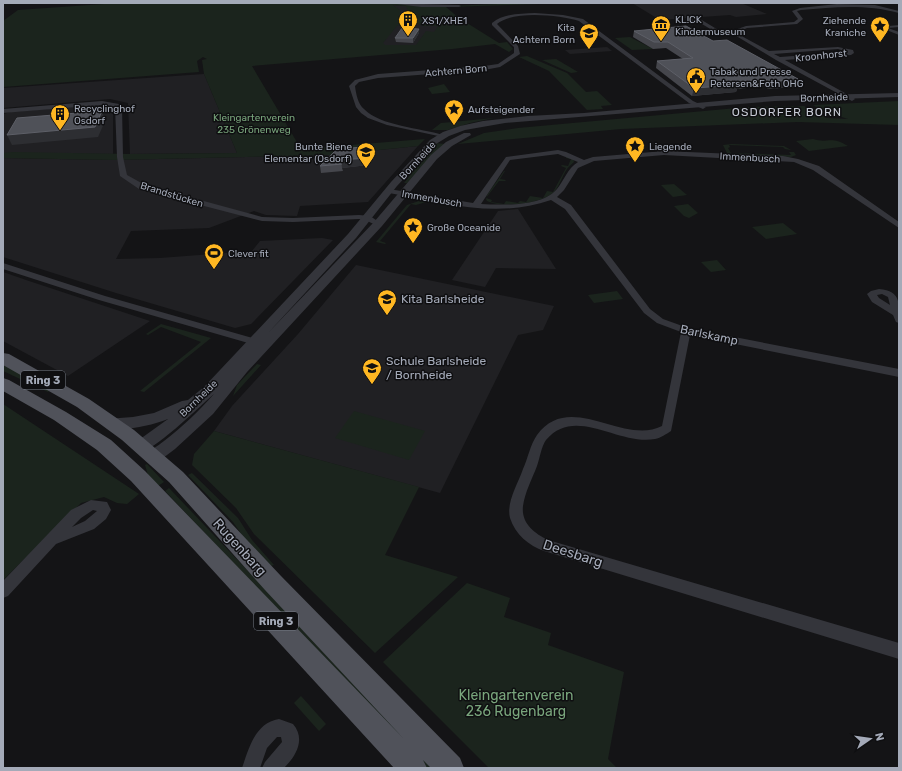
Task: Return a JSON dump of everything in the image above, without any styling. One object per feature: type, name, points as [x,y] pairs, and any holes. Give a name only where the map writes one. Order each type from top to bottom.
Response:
[{"type":"main road","name":"Rugenbarg","points":[[3,358],[82,403],[111,423],[413,768]]},
{"type":"main road","name":"Rugenbarg","points":[[3,384],[60,416],[104,446],[142,459],[176,477],[273,583],[450,768]]},
{"type":"street","points":[[391,3],[422,6],[459,6]]},
{"type":"street","name":"Kroonhorst","points":[[734,33],[737,30],[746,27],[795,23],[801,19],[794,11],[797,9],[851,4],[879,7],[899,12]]},
{"type":"street","name":"Kroonhorst","points":[[879,7],[881,5],[893,4]]},
{"type":"street","name":"Achtern Born","points":[[441,136],[379,120],[367,115],[359,109],[352,86],[357,81],[378,76],[484,68],[500,65],[517,54],[516,47],[494,24],[498,20],[510,17],[554,14],[573,16],[581,20],[699,106]]},
{"type":"street","name":"Kroonhorst","points":[[703,23],[719,32],[734,33],[849,98]]},
{"type":"street","points":[[899,26],[881,27],[899,34]]},
{"type":"street","name":"Kroonhorst","points":[[768,53],[838,48],[851,51],[851,53],[778,59]]},
{"type":"street","name":"Bornheide","points":[[142,459],[167,428],[259,343],[378,224],[434,156],[449,144],[474,133],[503,124],[549,118],[699,106],[899,96]]},
{"type":"street","name":"Bornheide","points":[[142,459],[170,445],[203,416],[259,343],[389,191],[433,142],[441,136],[470,126],[540,122],[665,111],[699,106],[849,98]]},
{"type":"street","name":"Brandstücken","points":[[3,111],[102,103],[117,104],[119,107],[120,158],[124,176],[142,187],[262,219],[367,218]]},
{"type":"street","name":"Immenbusch","points":[[475,206],[508,158],[558,152],[564,153],[583,162]]},
{"type":"street","name":"Immenbusch","points":[[389,191],[475,206],[493,207],[525,205],[539,202],[559,192],[572,168],[583,162],[600,158],[664,153],[783,158],[816,168],[899,226]]},
{"type":"street","name":"Barlskamp","points":[[551,197],[568,207],[647,311],[660,321],[686,331],[899,373]]},
{"type":"street","points":[[367,218],[378,224]]},
{"type":"street","name":"Brandstücken","points":[[335,219],[348,223],[357,230]]},
{"type":"street","points":[[3,266],[102,298],[259,343]]},
{"type":"street","name":"Deesbarg","points":[[686,331],[667,428],[657,434],[642,436],[581,421],[565,422],[550,427],[541,438],[518,499],[516,514],[522,529],[536,541],[544,545],[899,651]]},
{"type":"street","points":[[111,423],[129,424],[145,422],[197,400]]},
{"type":"street","points":[[3,591],[52,540]]},
{"type":"street","points":[[251,768],[258,748],[267,734],[277,727],[283,728],[288,731],[291,737],[290,744],[284,755],[271,768]]},
{"type":"shaded area","points":[[632,3],[741,3],[767,14],[736,17],[730,15],[660,20]]},
{"type":"shaded area","points":[[393,5],[438,8],[449,16],[429,49],[372,46],[391,24],[405,22]]},
{"type":"shaded area","name":"Kita Achtern Born","points":[[607,47],[612,51],[570,54],[565,50]]},
{"type":"shaded area","points":[[204,74],[237,153],[130,154],[128,103],[110,99],[3,108],[3,88]]},
{"type":"shaded area","points":[[98,105],[113,109],[113,154],[3,153],[3,114],[11,112]]},
{"type":"shaded area","points":[[418,146],[368,202],[300,206],[297,216],[266,215],[254,211],[209,228],[131,231],[116,259],[160,258],[252,251],[260,241],[322,238],[333,240],[251,324],[235,328],[116,293],[3,257],[3,158],[114,160],[330,155]]},
{"type":"shaded area","points":[[518,209],[556,269],[496,268],[485,287],[452,280],[498,211]]},
{"type":"shaded area","name":"Schule Barlsheide / Bornheide","points":[[356,265],[554,306],[543,330],[518,335],[440,493],[214,431],[232,406],[298,334]]},
{"type":"shaded area","points":[[3,272],[150,321],[68,376],[3,341]]},
{"type":"green space","name":"Kleingartenverein 235 Grönenweg","points":[[118,3],[396,3],[447,6],[570,3],[446,7],[459,18],[499,43],[507,42],[513,49],[509,52],[495,44],[252,66],[301,149],[425,139],[418,146],[330,155],[114,160],[3,158],[3,153],[237,153],[204,74],[202,60],[207,59],[203,57],[197,61],[199,72],[3,87],[3,21],[18,10]],"holes":[[[393,5],[406,6],[413,22],[423,26],[438,26],[434,32],[426,31],[416,45],[385,45],[383,43],[397,26],[408,22],[404,14],[401,14],[400,10]]]},
{"type":"green space","points":[[630,37],[653,49],[632,50],[615,38]]},
{"type":"green space","points":[[527,56],[567,73],[586,92],[597,91],[612,105],[601,106],[603,109],[587,110],[549,71],[519,57]]},
{"type":"green space","points":[[556,59],[578,72],[571,73],[542,60]]},
{"type":"green space","points":[[444,84],[450,92],[432,94],[428,88]]},
{"type":"green space","points":[[899,101],[899,125],[798,122],[621,129],[458,144],[484,133],[518,128],[748,107],[804,106],[827,118],[848,119],[823,111],[813,105]]},
{"type":"green space","points":[[494,118],[470,123],[448,130],[432,130],[441,123]]},
{"type":"green space","points":[[813,139],[822,141],[833,140],[848,146],[809,151],[796,141]]},
{"type":"green space","points":[[435,143],[445,144],[407,183],[404,183]]},
{"type":"green space","points":[[732,144],[784,146],[791,150],[783,147],[729,145],[730,147],[728,148],[731,153],[791,155],[789,152],[794,152],[796,155],[791,157],[727,153],[723,145]]},
{"type":"green space","points":[[566,156],[573,158],[574,162],[567,169],[553,193],[547,197],[539,200],[520,204],[504,204],[506,201],[518,203],[520,201],[526,202],[530,196],[543,198],[547,191],[553,192],[566,168],[561,166],[568,166],[571,159],[566,158]]},
{"type":"green space","points":[[505,171],[500,179],[506,180],[499,181],[486,198]]},
{"type":"green space","points":[[674,184],[687,195],[673,197],[661,185]]},
{"type":"green space","points":[[486,198],[492,200],[491,202],[504,204],[493,203],[487,201]]},
{"type":"green space","points":[[419,201],[426,202],[416,205],[411,204],[380,241],[386,243],[385,244],[376,242],[407,205]]},
{"type":"green space","points":[[688,204],[698,213],[689,218],[684,216],[674,206]]},
{"type":"green space","points":[[783,223],[797,234],[766,239],[752,227]]},
{"type":"green space","points":[[717,260],[726,270],[711,272],[701,262]]},
{"type":"green space","points":[[617,291],[623,299],[594,303],[588,295]]},
{"type":"green space","points":[[161,324],[211,338],[144,392],[140,391],[201,342],[161,327],[148,335],[146,334]]},
{"type":"green space","points":[[3,364],[50,390],[48,392],[3,371]]},
{"type":"green space","points":[[257,364],[261,365],[233,396],[237,385]]},
{"type":"green space","points":[[3,404],[139,494],[127,504],[117,503],[104,497],[81,503],[3,580]]},
{"type":"green space","points":[[354,411],[425,431],[409,460],[335,438]]},
{"type":"green space","points":[[214,431],[419,487],[385,555],[458,577],[375,653],[254,534],[236,508],[192,465],[194,454]]},
{"type":"green space","points":[[147,464],[164,482],[158,486],[148,475],[145,465]]},
{"type":"green space","points":[[192,473],[238,518],[252,540],[274,565],[267,567],[251,548],[233,522],[188,475]]},
{"type":"green space","points":[[169,488],[436,768],[427,768],[165,491]]},
{"type":"green space","name":"Kleingartenverein 236 Rugenbarg","points":[[467,583],[510,598],[504,617],[551,633],[548,645],[624,672],[608,759],[617,768],[489,768],[383,662]]},
{"type":"green space","points":[[301,696],[326,724],[319,731],[294,703]]},
{"type":"building","points":[[686,26],[713,41],[727,40],[798,79],[770,82],[766,79],[734,82],[738,85],[694,88],[657,61],[693,58],[668,42],[654,42],[634,31]]},
{"type":"building","points":[[402,28],[419,29],[413,38],[395,38]]},
{"type":"building","points":[[102,111],[95,127],[7,135],[17,118]]},
{"type":"building","points":[[364,147],[368,158],[341,160],[342,164],[320,166],[337,149]]},
{"type":"place","name":"XS1/XHE1","points":[[408,37]]},
{"type":"place","name":"KL!CK Kindermuseum","points":[[661,42]]},
{"type":"place","name":"Ziehende Kraniche","points":[[880,43]]},
{"type":"place","name":"Kita Achtern Born","points":[[589,50]]},
{"type":"place","name":"Tabak und Presse Petersen&Foth OHG","points":[[696,94]]},
{"type":"place","name":"Aufsteigender","points":[[454,126]]},
{"type":"place","name":"Recyclinghof Osdorf","points":[[60,131]]},
{"type":"place","name":"Liegende","points":[[635,163]]},
{"type":"place","name":"Bunte Biene Elementar (Osdorf)","points":[[366,169]]},
{"type":"place","name":"Große Oceanide","points":[[413,244]]},
{"type":"place","name":"Clever fit","points":[[214,270]]},
{"type":"place","name":"Kita Barlsheide","points":[[387,316]]},
{"type":"place","name":"Schule Barlsheide / Bornheide","points":[[372,385]]},
{"type":"district","name":"OSDORFER BORN","points":[[787,112]]}]
